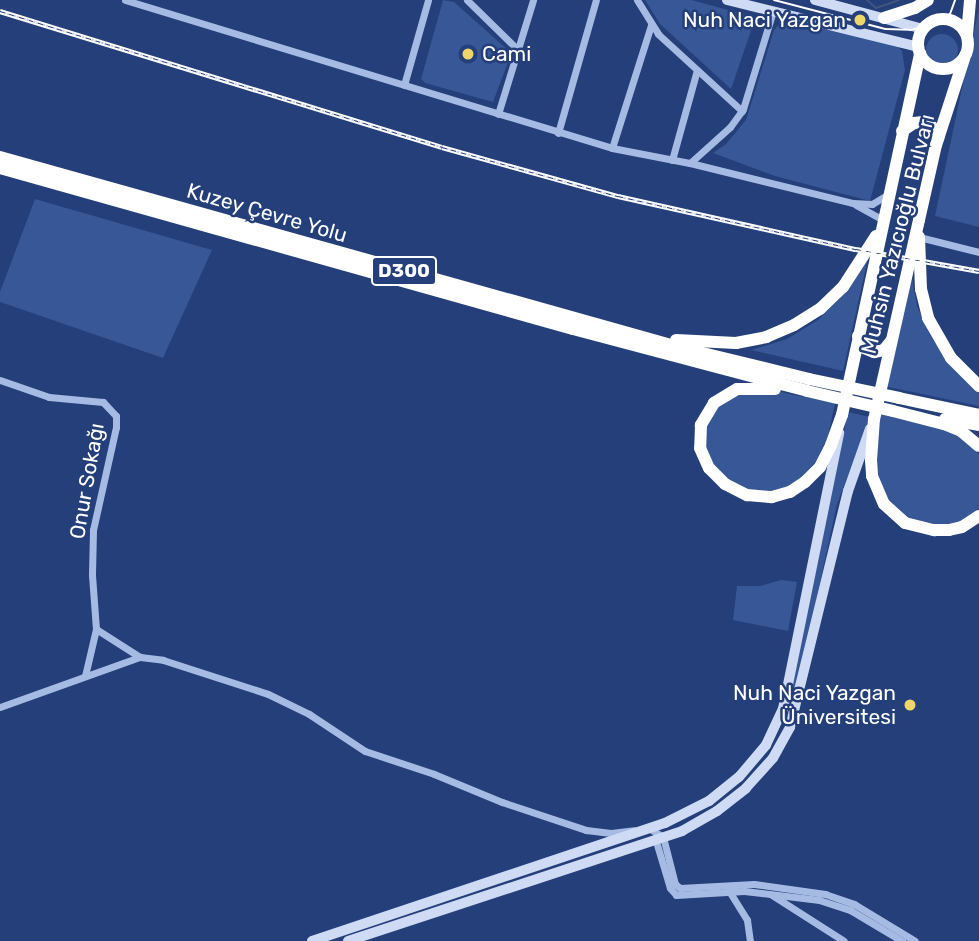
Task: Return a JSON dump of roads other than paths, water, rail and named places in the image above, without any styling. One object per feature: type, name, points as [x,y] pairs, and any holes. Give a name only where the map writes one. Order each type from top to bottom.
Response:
[{"type":"highway","points":[[884,18],[915,8],[928,0]]},
{"type":"highway","points":[[935,0],[919,50],[925,61],[938,68],[952,67],[964,59],[968,50],[970,0]]},
{"type":"highway","points":[[927,25],[950,20],[962,27],[967,35]]},
{"type":"highway","name":"Muhsin Yazıcıoğlu Bulvarı","points":[[808,385],[737,389],[714,403],[706,413],[699,436],[703,459],[716,477],[747,495],[772,497],[790,492],[820,467],[842,415],[919,50]]},
{"type":"highway","name":"Muhsin Yazıcıoğlu Bulvarı","points":[[964,59],[938,138],[891,341],[874,419],[872,476],[884,504],[893,515],[919,528],[934,530],[962,527],[979,516]]},
{"type":"highway","points":[[902,131],[914,123],[923,122],[932,127],[938,138]]},
{"type":"highway","name":"Kuzey Çevre Yolu","points":[[0,157],[808,385]]},
{"type":"highway","name":"Kuzey Çevre Yolu","points":[[0,168],[573,329],[808,385]]},
{"type":"highway","points":[[577,318],[697,342],[736,343],[766,337],[808,318],[831,299],[864,257],[883,220]]},
{"type":"highway","points":[[919,220],[920,289],[929,318],[951,358],[979,386]]},
{"type":"highway","points":[[858,336],[861,346],[870,352],[884,350],[891,341]]},
{"type":"highway","name":"D300","points":[[808,385],[899,398],[979,415]]},
{"type":"highway","name":"D300","points":[[808,385],[893,411],[979,425]]},
{"type":"highway","points":[[893,411],[944,424],[961,431],[979,446]]},
{"type":"street","points":[[125,0],[558,133],[853,204],[883,220]]},
{"type":"street","points":[[404,85],[428,0]]},
{"type":"street","points":[[467,0],[518,50]]},
{"type":"street","points":[[498,114],[533,0]]},
{"type":"street","points":[[558,133],[596,0]]},
{"type":"street","points":[[637,0],[651,25],[742,111]]},
{"type":"street","points":[[727,0],[919,50]]},
{"type":"street","points":[[815,0],[884,18],[927,25]]},
{"type":"street","points":[[690,163],[730,127],[742,111],[774,11]]},
{"type":"street","points":[[612,148],[651,25]]},
{"type":"street","points":[[672,160],[697,70]]},
{"type":"street","points":[[853,204],[880,202],[889,192]]},
{"type":"street","points":[[919,237],[979,252]]},
{"type":"street","name":"Onur Sokağı","points":[[0,380],[49,397],[103,402],[116,416],[93,538],[96,629],[85,676]]},
{"type":"street","points":[[312,941],[651,828],[692,811],[723,790],[752,762],[777,725],[785,702],[831,485],[842,415]]},
{"type":"street","points":[[348,941],[695,825],[732,800],[767,765],[785,738],[803,683],[848,491],[874,419]]},
{"type":"street","points":[[96,629],[141,657],[174,662],[258,690],[301,710],[365,751],[434,774],[502,802],[595,831],[651,828]]},
{"type":"street","points":[[0,707],[141,657]]},
{"type":"street","points":[[651,828],[659,838],[675,884],[680,888],[754,884],[825,894],[854,904],[915,941]]},
{"type":"street","points":[[659,838],[674,893],[769,892],[835,903],[902,941]]},
{"type":"street","points":[[729,891],[747,920],[750,941]]},
{"type":"street","points":[[769,892],[844,941]]},
{"type":"waterway","points":[[867,0],[876,8],[899,0]]},
{"type":"tram line","points":[[774,0],[885,29],[910,30],[940,23],[950,14],[955,0]]},
{"type":"railway","points":[[0,11],[442,147],[618,196],[856,249],[979,271]]},
{"type":"place","name":"Nuh Naci Yazgan","points":[[860,20]]},
{"type":"place","name":"Cami","points":[[468,54]]},
{"type":"place","name":"Nuh Naci Yazgan Üniversitesi","points":[[910,705]]}]
